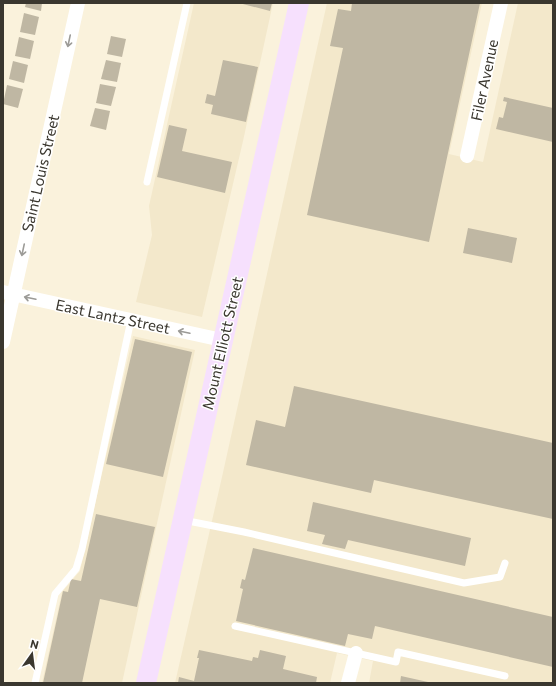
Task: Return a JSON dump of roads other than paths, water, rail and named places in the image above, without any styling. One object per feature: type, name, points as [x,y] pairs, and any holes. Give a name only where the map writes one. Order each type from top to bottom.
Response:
[{"type":"street","name":"Saint Louis Street","points":[[3,342],[8,293],[78,3]]},
{"type":"street","name":"Mount Elliott Street","points":[[146,683],[299,3]]},
{"type":"street","name":"Filer Avenue","points":[[467,156],[501,3]]},
{"type":"street","name":"East Lantz Street","points":[[8,293],[222,340]]},
{"type":"street","points":[[348,683],[356,653]]},
{"type":"lane","points":[[147,182],[187,3]]},
{"type":"lane","points":[[35,683],[55,594],[76,569],[82,549],[131,320]]},
{"type":"lane","points":[[183,520],[244,532],[464,583],[500,577],[506,563]]},
{"type":"lane","points":[[235,626],[396,662],[398,652],[505,676]]}]
